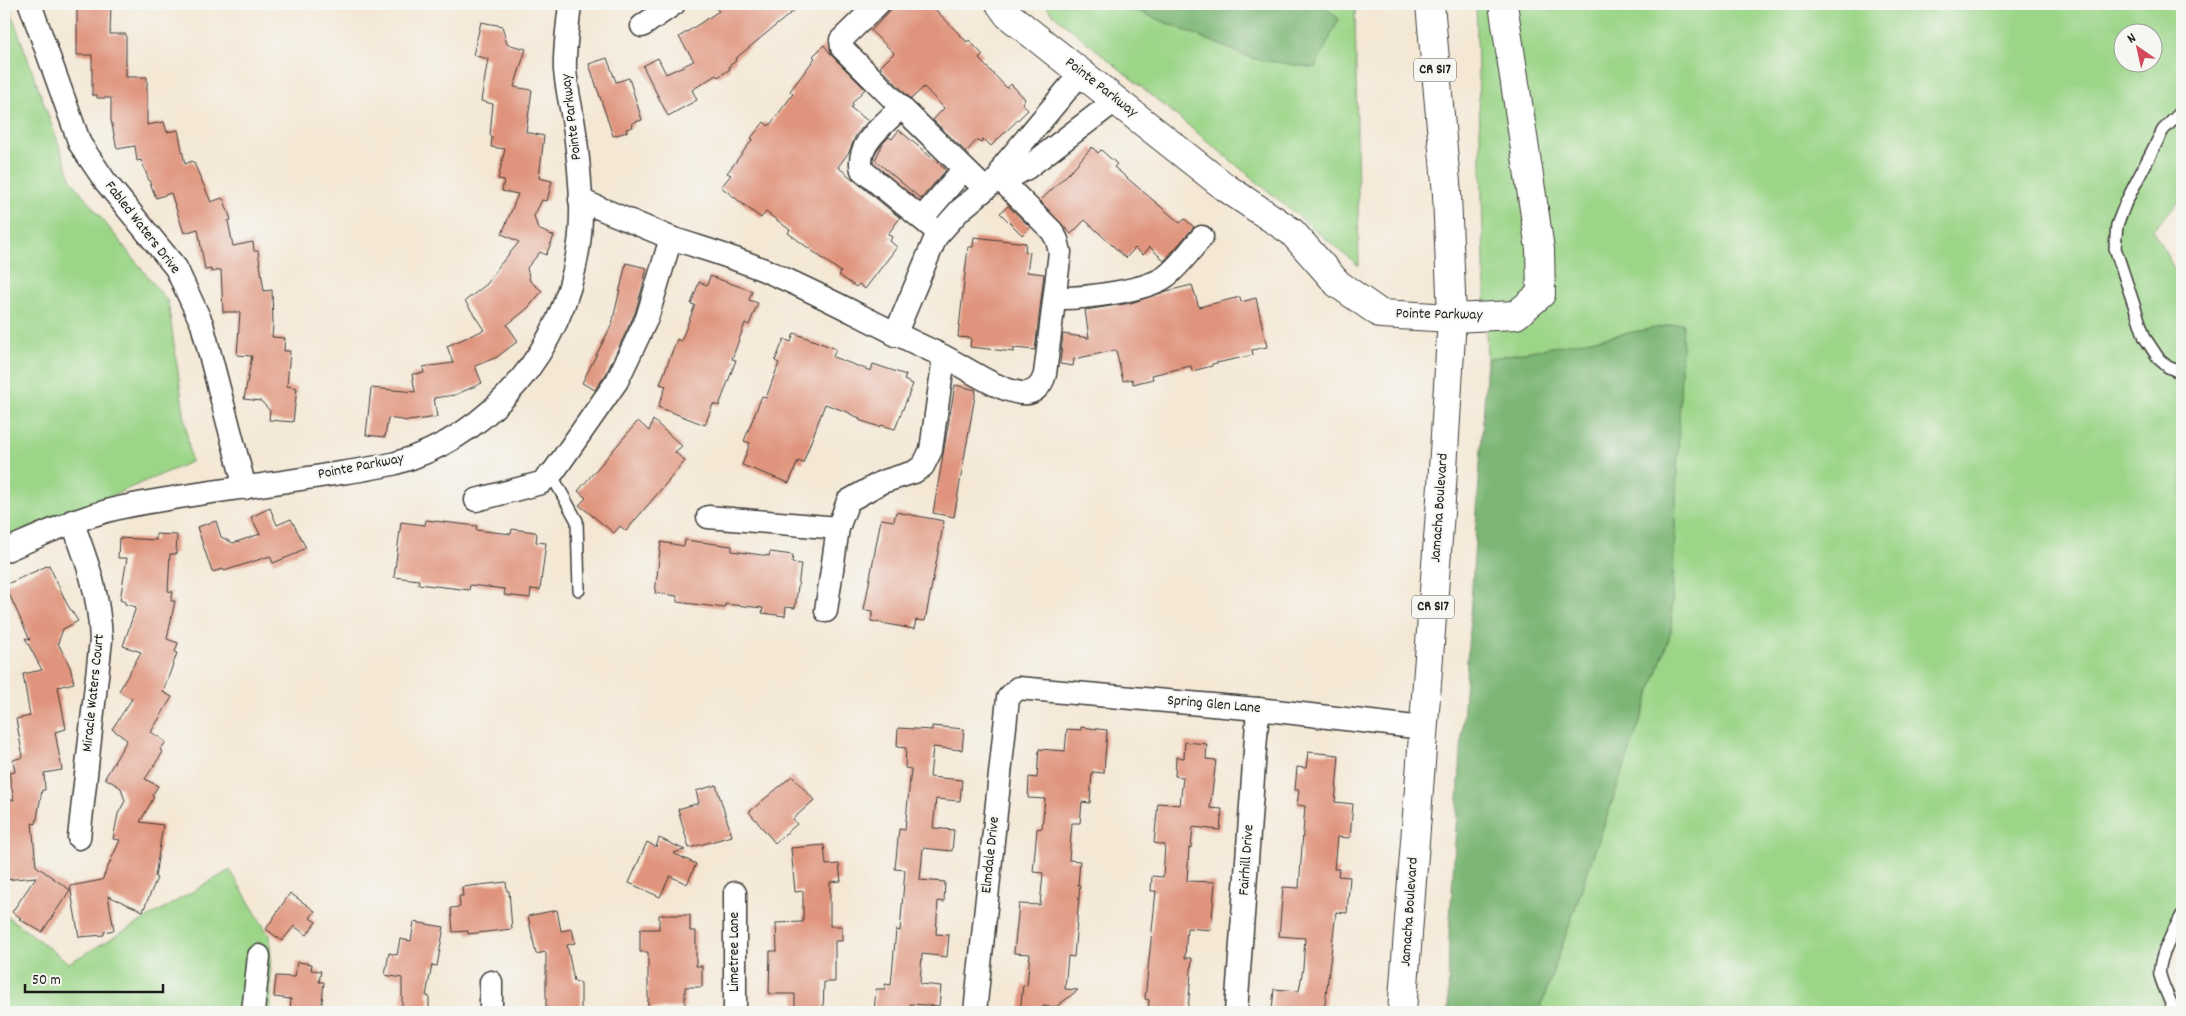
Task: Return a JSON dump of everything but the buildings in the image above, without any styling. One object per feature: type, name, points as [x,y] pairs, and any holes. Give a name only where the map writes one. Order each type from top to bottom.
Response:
[{"type":"main road","name":"Pointe Parkway","points":[[1000,4],[1008,15],[1226,187],[1292,232],[1338,284],[1381,314],[1452,318],[1516,315],[1541,294],[1540,249],[1503,4]]},
{"type":"main road","name":"Jamacha Boulevard","points":[[1402,1012],[1442,486],[1452,318],[1447,194],[1430,4]]},
{"type":"street","name":"Fabled Waters Drive","points":[[30,4],[80,144],[105,181],[176,268],[202,324],[245,488]]},
{"type":"street","name":"Pointe Parkway","points":[[4,551],[72,521],[131,505],[395,463],[442,444],[484,416],[503,399],[525,375],[548,341],[570,286],[578,249],[580,200],[576,141],[565,70],[570,4]]},
{"type":"street","points":[[642,26],[674,4]]},
{"type":"street","points":[[580,200],[671,238],[778,276],[1007,389],[1023,394],[1034,391],[1042,385],[1045,374],[1056,298],[1060,252],[1057,240],[1052,231],[992,183],[964,169],[842,48],[840,45],[841,40],[878,4]]},
{"type":"street","points":[[895,335],[939,233],[960,210],[992,183],[1004,165],[1081,73]]},
{"type":"street","points":[[992,183],[1014,175],[1052,149],[1116,100]]},
{"type":"street","points":[[901,107],[864,145],[859,161],[862,170],[939,233]]},
{"type":"street","points":[[1032,132],[1052,149]]},
{"type":"street","points":[[922,218],[964,169]]},
{"type":"street","points":[[1056,298],[1073,299],[1152,283],[1166,276],[1202,237]]},
{"type":"street","points":[[476,500],[529,488],[541,483],[551,474],[618,381],[648,318],[671,238]]},
{"type":"street","points":[[826,611],[838,528],[848,501],[882,482],[914,472],[923,466],[931,450],[944,357]]},
{"type":"street","points":[[708,517],[838,528]]},
{"type":"street","name":"Miracle Waters Court","points":[[72,521],[93,578],[100,615],[101,640],[79,838]]},
{"type":"street","name":"Spring Glen Lane","points":[[1008,698],[1018,688],[1258,709],[1423,728]]},
{"type":"street","name":"Elmdale Drive","points":[[975,1012],[1008,698]]},
{"type":"street","name":"Fairhill Drive","points":[[1236,1012],[1258,709]]},
{"type":"street","name":"Limetree Lane","points":[[735,892],[735,1012]]},
{"type":"street","points":[[253,1012],[259,956]]},
{"type":"street","points":[[491,982],[491,1012]]},
{"type":"lane","points":[[2182,111],[2162,130],[2126,202],[2117,225],[2115,248],[2145,338],[2159,359],[2168,367],[2182,373]]},
{"type":"lane","points":[[551,474],[577,521],[578,590]]},
{"type":"lane","points":[[2174,1012],[2160,975],[2160,967],[2175,927],[2182,915]]},
{"type":"green space","points":[[4,4],[8,4],[72,181],[168,302],[191,462],[4,541]]},
{"type":"green space","points":[[1044,4],[1121,4],[1254,59],[1339,19],[1322,4],[1355,4],[1359,266],[1054,15]]},
{"type":"green space","points":[[1121,4],[1322,4],[1339,19],[1315,68],[1254,59]]},
{"type":"green space","points":[[1476,4],[2182,4],[2182,198],[2153,230],[2182,283],[2182,917],[2160,967],[2181,1012],[1539,1012],[1671,632],[1682,323],[1487,359]]},
{"type":"green space","points":[[1683,323],[1671,632],[1539,1012],[1448,1012],[1449,934],[1487,359]]},
{"type":"green space","points":[[230,870],[270,937],[271,1012],[4,1012],[4,914],[69,963]]}]
